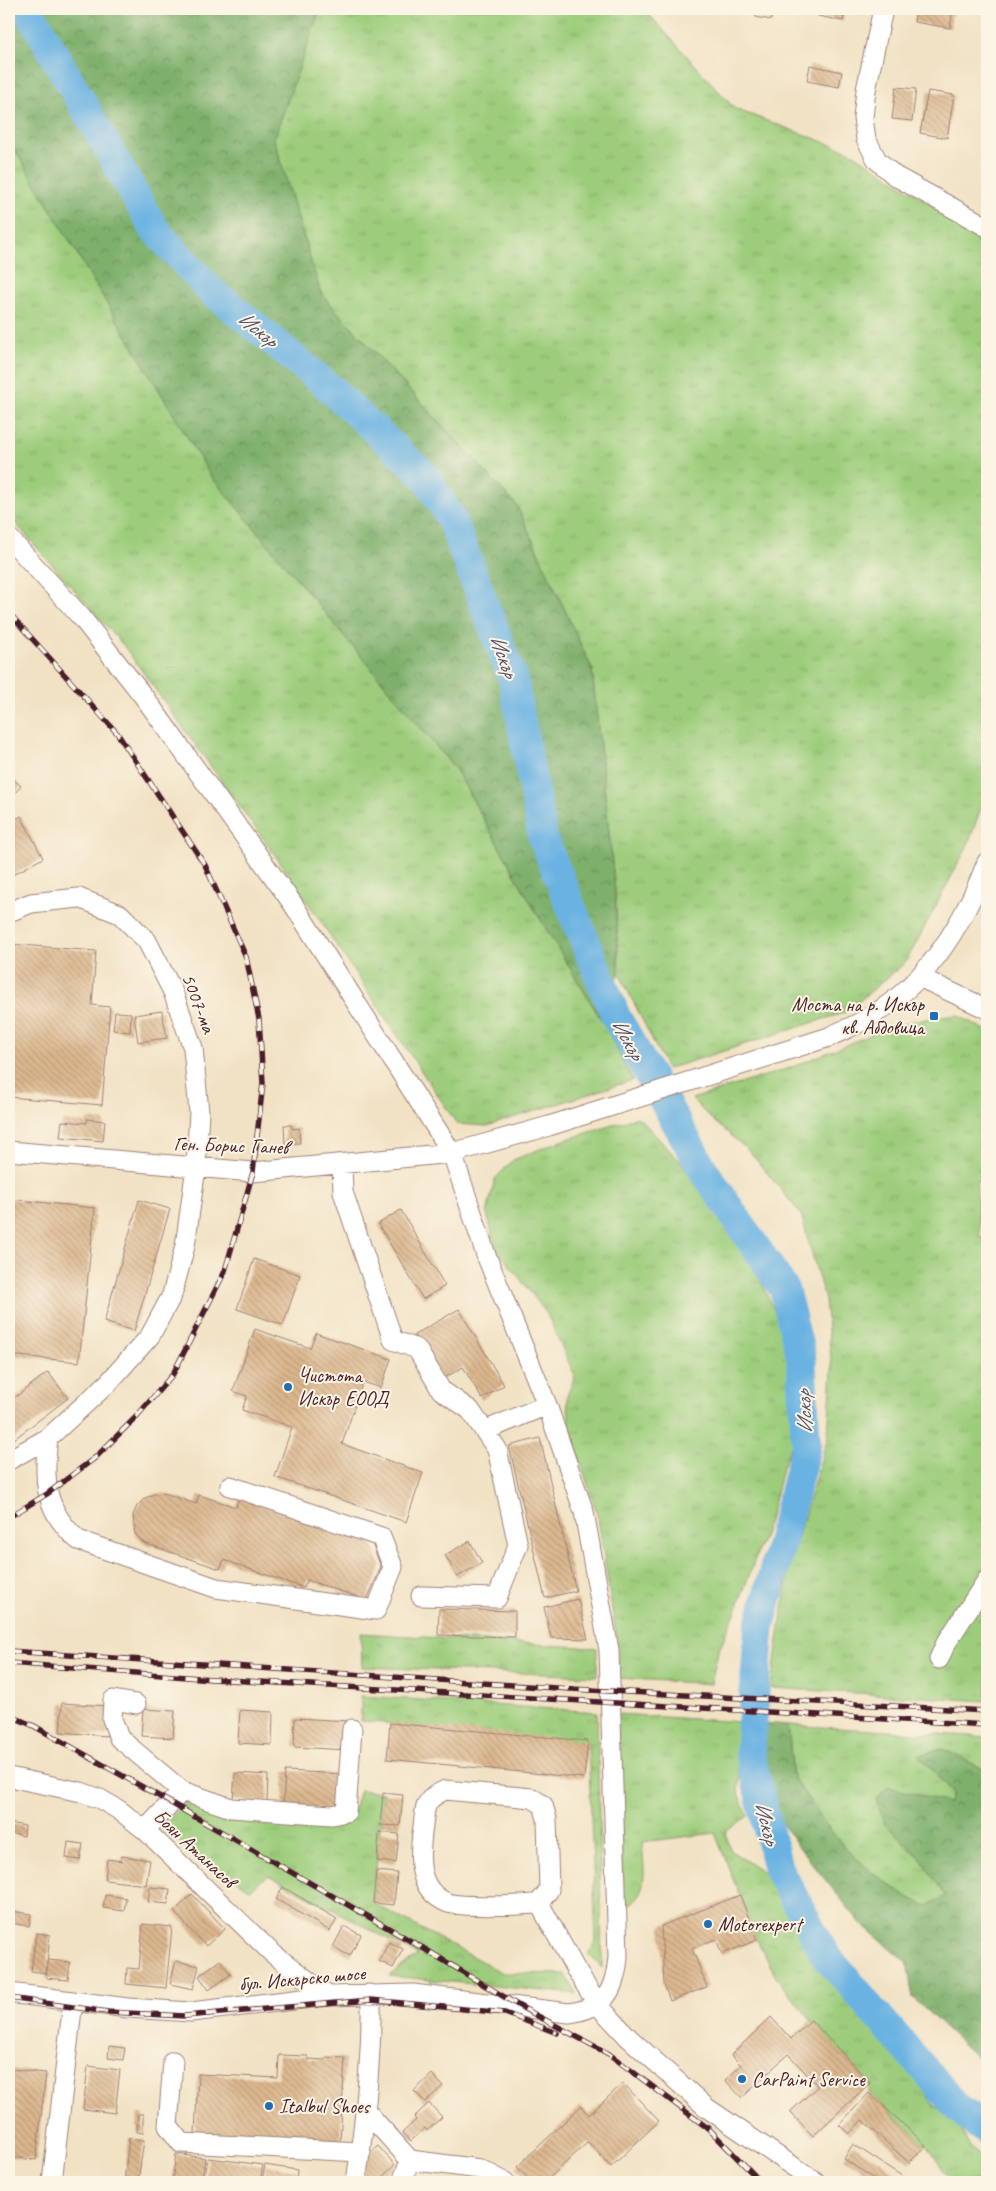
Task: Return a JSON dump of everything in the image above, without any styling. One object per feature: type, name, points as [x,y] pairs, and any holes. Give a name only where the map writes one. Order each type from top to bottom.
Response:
[{"type":"street","points":[[883,9],[866,90],[863,118],[866,139],[877,160],[895,176],[987,227]]},
{"type":"street","points":[[9,538],[82,618],[153,708],[293,904],[452,1153],[486,1256],[547,1405],[584,1512],[609,1650],[618,1957],[616,1977],[610,1993],[598,2005]]},
{"type":"street","name":"Ген. Борис Ганев","points":[[9,1151],[253,1172],[452,1153],[549,1126],[829,1037],[865,1020],[894,1000],[919,977],[958,925],[983,884],[987,862]]},
{"type":"street","name":"5007-ма","points":[[9,912],[31,902],[79,898],[120,914],[147,941],[174,992],[193,1048],[199,1112],[196,1168],[185,1246],[172,1295],[150,1336],[108,1383],[48,1438],[9,1460]]},
{"type":"street","points":[[919,977],[987,1009]]},
{"type":"street","points":[[342,1165],[344,1192],[393,1340],[417,1349],[441,1390],[470,1410],[497,1449],[518,1545],[497,1598],[421,1596]]},
{"type":"street","points":[[484,1431],[547,1405]]},
{"type":"street","points":[[48,1438],[44,1471],[47,1494],[66,1530],[78,1540],[216,1588],[376,1610],[393,1567],[381,1537],[230,1486]]},
{"type":"street","points":[[939,1659],[945,1645],[987,1580]]},
{"type":"street","points":[[136,1704],[113,1700],[112,1719],[119,1738],[182,1791],[231,1808],[332,1815],[346,1812],[352,1729]]},
{"type":"street","name":"Боян Атанасов","points":[[9,1777],[57,1785],[100,1799],[145,1830],[272,1952],[328,1996]]},
{"type":"street","points":[[445,1790],[523,1797],[532,1798],[543,1805],[548,1819],[549,1890],[539,1903],[524,1907],[448,1903],[433,1892],[422,1877],[419,1856],[426,1805],[434,1795],[445,1790]]},
{"type":"street","points":[[145,1830],[182,1791]]},
{"type":"street","points":[[539,1903],[576,1970],[598,2005],[629,2038],[707,2108],[816,2182]]},
{"type":"street","name":"бул. Искърско шосе","points":[[9,1993],[128,2008],[191,2012],[328,1996],[368,1994],[413,1994],[569,2013],[583,2011],[598,2005]]},
{"type":"street","points":[[356,2182],[366,2111],[370,2052],[371,2000],[368,1994]]},
{"type":"street","points":[[52,2182],[73,2002]]},
{"type":"street","points":[[173,2060],[168,2126],[181,2143],[360,2152]]},
{"type":"street","points":[[366,2111],[410,2160],[480,2169],[506,2182]]},
{"type":"street","points":[[402,2182],[410,2160]]},
{"type":"green space","points":[[9,9],[320,9],[274,139],[321,294],[517,506],[592,669],[615,891],[619,973],[602,1021],[536,912],[456,770],[210,475],[9,140]]},
{"type":"green space","points":[[320,9],[644,9],[735,109],[851,152],[987,241],[987,790],[968,845],[906,962],[846,1012],[667,1069],[619,973],[615,891],[592,669],[517,506],[321,294],[274,139]]},
{"type":"green space","points":[[9,140],[210,475],[456,770],[536,912],[602,1021],[633,1080],[487,1126],[457,1124],[290,876],[124,646],[9,516]]},
{"type":"green space","points":[[957,1015],[987,1031],[987,1179],[976,1181],[980,1238],[987,1238],[987,1701],[771,1688],[789,1567],[828,1436],[832,1369],[825,1300],[801,1214],[749,1151],[708,1116],[692,1099],[790,1068],[875,1033],[918,1020]]},
{"type":"green space","points":[[638,1117],[680,1161],[753,1264],[788,1340],[793,1441],[782,1469],[769,1521],[736,1611],[718,1651],[711,1684],[619,1678],[618,1648],[598,1517],[570,1428],[567,1396],[575,1376],[547,1314],[495,1246],[487,1213],[495,1179],[513,1160],[555,1143]]},
{"type":"green space","points":[[361,1633],[597,1648],[597,1676],[362,1667]]},
{"type":"green space","points":[[361,1696],[597,1712],[602,1968],[589,1955],[596,1940],[588,1742],[361,1721]]},
{"type":"green space","points":[[617,1714],[741,1722],[744,1737],[738,1793],[748,1816],[725,1832],[731,1851],[765,1873],[811,1950],[911,2070],[934,2106],[954,2115],[970,2147],[987,2160],[987,2182],[952,2182],[926,2145],[869,2093],[870,2083],[811,2020],[777,1978],[757,1940],[715,1833],[642,1842],[643,1885],[636,1899],[630,1904],[623,1896]]},
{"type":"green space","points":[[765,1723],[788,1725],[793,1778],[847,1850],[873,1873],[905,1896],[928,1906],[945,1896],[919,1856],[884,1823],[876,1799],[888,1787],[949,1803],[953,1793],[919,1755],[943,1749],[987,1771],[987,2067],[913,1998],[907,1962],[862,1925],[802,1851],[776,1815],[765,1782]]},
{"type":"green space","points":[[788,1725],[987,1737],[987,1771],[943,1749],[919,1755],[953,1793],[949,1803],[888,1787],[905,1845],[919,1856],[946,1896],[928,1906],[905,1896],[873,1873],[847,1850],[793,1778]]},
{"type":"green space","points":[[360,1790],[383,1793],[373,1903],[503,1973],[565,1974],[577,1994],[389,1976],[418,1955],[268,1875],[250,1890],[222,1869],[216,1874],[163,1827],[183,1802],[232,1819],[265,1818],[332,1825],[352,1816]]},
{"type":"building","points":[[757,9],[773,9],[771,20],[756,17]]},
{"type":"building","points":[[819,9],[864,9],[863,14],[845,10],[843,21],[818,16]]},
{"type":"building","points":[[916,9],[953,9],[950,28],[914,22]]},
{"type":"building","points":[[810,65],[842,72],[839,87],[807,81]]},
{"type":"building","points":[[896,87],[916,89],[912,121],[892,119]]},
{"type":"building","points":[[928,91],[954,95],[947,138],[920,133]]},
{"type":"building","points":[[9,776],[21,786],[9,800]]},
{"type":"building","points":[[21,816],[43,858],[9,877],[9,823]]},
{"type":"building","points":[[9,944],[96,951],[92,1005],[110,1007],[102,1105],[9,1097]]},
{"type":"building","points":[[162,1011],[167,1038],[138,1042],[134,1015]]},
{"type":"building","points":[[115,1012],[131,1013],[130,1032],[113,1030]]},
{"type":"building","points":[[87,1119],[105,1121],[103,1141],[60,1137],[62,1121],[87,1123]]},
{"type":"building","points":[[284,1125],[291,1125],[292,1129],[299,1128],[300,1143],[285,1144]]},
{"type":"building","points":[[9,1199],[95,1208],[79,1362],[9,1355]]},
{"type":"building","points":[[139,1200],[170,1209],[134,1331],[104,1322]]},
{"type":"building","points":[[401,1210],[445,1286],[423,1299],[378,1224]]},
{"type":"building","points":[[254,1259],[300,1275],[283,1325],[237,1309]]},
{"type":"building","points":[[459,1309],[504,1385],[482,1399],[463,1367],[441,1380],[414,1335]]},
{"type":"building","points":[[255,1329],[310,1348],[316,1333],[391,1359],[381,1388],[363,1382],[342,1444],[423,1473],[406,1522],[275,1477],[292,1427],[242,1410],[247,1396],[233,1391]]},
{"type":"building","points":[[48,1372],[68,1398],[9,1443],[9,1402]]},
{"type":"building","points":[[540,1438],[576,1591],[545,1598],[509,1446]]},
{"type":"building","points":[[164,1493],[196,1504],[199,1495],[236,1507],[239,1498],[372,1543],[381,1567],[367,1600],[307,1580],[304,1588],[224,1560],[220,1569],[144,1543],[135,1534],[133,1515],[137,1506],[145,1498],[154,1494]]},
{"type":"building","points":[[470,1541],[482,1563],[457,1577],[445,1555]]},
{"type":"building","points":[[578,1599],[588,1639],[551,1638],[544,1607]]},
{"type":"building","points":[[439,1609],[515,1611],[515,1637],[438,1635]]},
{"type":"building","points":[[62,1703],[109,1706],[107,1736],[60,1732]]},
{"type":"building","points":[[143,1709],[175,1711],[173,1738],[141,1736]]},
{"type":"building","points":[[240,1710],[273,1712],[272,1745],[238,1743]]},
{"type":"building","points":[[295,1718],[349,1721],[347,1750],[294,1747]]},
{"type":"building","points":[[390,1723],[588,1741],[584,1778],[387,1759]]},
{"type":"building","points":[[285,1771],[343,1774],[341,1810],[283,1807]]},
{"type":"building","points":[[235,1773],[268,1775],[267,1802],[233,1800]]},
{"type":"building","points":[[383,1793],[403,1795],[400,1826],[380,1825]]},
{"type":"building","points":[[9,1823],[25,1826],[24,1836],[9,1833]]},
{"type":"building","points":[[379,1832],[399,1834],[396,1863],[377,1861]]},
{"type":"building","points":[[68,1842],[83,1844],[80,1860],[66,1858]]},
{"type":"building","points":[[122,1856],[150,1860],[146,1885],[105,1880],[107,1859],[121,1861]]},
{"type":"building","points":[[376,1871],[397,1873],[394,1905],[373,1903]]},
{"type":"building","points":[[150,1887],[170,1889],[168,1904],[148,1902]]},
{"type":"building","points":[[283,1887],[337,1919],[330,1931],[276,1899]]},
{"type":"building","points":[[192,1894],[225,1929],[206,1946],[174,1912]]},
{"type":"building","points":[[105,1895],[126,1898],[124,1911],[103,1908]]},
{"type":"building","points":[[740,1895],[757,1940],[722,1954],[716,1939],[692,1948],[707,1987],[670,2001],[664,1985],[661,1926]]},
{"type":"building","points":[[12,1911],[31,1914],[29,1926],[10,1923]]},
{"type":"building","points":[[143,1924],[172,1927],[166,1988],[126,1984],[127,1968],[139,1969]]},
{"type":"building","points":[[344,1926],[361,1935],[350,1956],[333,1947]]},
{"type":"building","points":[[36,1933],[50,1935],[46,1973],[31,1971]]},
{"type":"building","points":[[389,1942],[403,1949],[393,1968],[379,1961]]},
{"type":"building","points":[[48,1960],[70,1962],[68,1980],[46,1978]]},
{"type":"building","points":[[220,1960],[231,1974],[209,1990],[199,1976]]},
{"type":"building","points":[[176,1961],[199,1966],[193,1989],[170,1984]]},
{"type":"building","points":[[771,2017],[791,2039],[811,2020],[870,2083],[813,2136],[790,2112],[818,2086],[788,2054],[742,2098],[725,2080],[741,2065],[731,2055]]},
{"type":"building","points":[[109,2046],[125,2048],[123,2060],[108,2058]]},
{"type":"building","name":"Italbul Shoes","points":[[279,2055],[308,2056],[308,2059],[325,2060],[326,2057],[345,2058],[340,2142],[195,2134],[198,2074],[278,2078]]},
{"type":"building","points":[[88,2066],[120,2070],[115,2113],[83,2109]]},
{"type":"building","points":[[9,2069],[46,2073],[36,2160],[9,2157]]},
{"type":"building","points":[[432,2074],[443,2086],[425,2102],[414,2091]]},
{"type":"building","points":[[623,2083],[659,2121],[611,2167],[588,2142],[545,2182],[532,2182],[517,2167],[581,2106],[589,2115]]},
{"type":"building","points":[[869,2093],[926,2145],[909,2163],[862,2120],[849,2134],[839,2125]]},
{"type":"building","points":[[429,2103],[442,2117],[427,2131],[425,2128],[411,2141],[402,2133],[416,2120],[414,2117]]},
{"type":"building","points":[[138,2114],[143,2114],[143,2133],[137,2132]]},
{"type":"building","points":[[129,2138],[144,2140],[138,2182],[124,2182]]},
{"type":"building","points":[[853,2144],[911,2182],[879,2182],[844,2159]]},
{"type":"building","points":[[378,2146],[395,2165],[381,2178],[380,2182],[362,2182],[363,2159]]},
{"type":"building","points":[[176,2154],[205,2158],[202,2182],[172,2182]]},
{"type":"building","points":[[208,2158],[263,2165],[260,2182],[204,2182]]},
{"type":"building","points":[[265,2165],[297,2170],[296,2182],[262,2182]]},
{"type":"waterway","name":"Искър","points":[[28,9],[155,230],[208,288],[324,383],[425,476],[451,518],[513,679],[543,838],[616,1017],[704,1171],[784,1289],[801,1356],[806,1446],[759,1630],[750,1754],[778,1869],[826,1956],[957,2107],[978,2125],[987,2128]]},
{"type":"waterway","points":[[964,2113],[973,2132],[987,2150]]},
{"type":"railway","points":[[9,613],[117,733],[205,865],[246,957],[259,1019],[263,1083],[253,1172],[225,1271],[173,1374],[137,1416],[96,1457],[47,1494],[9,1517]]},
{"type":"railway","points":[[9,1651],[571,1689],[987,1711]]},
{"type":"railway","points":[[9,1663],[212,1679],[987,1725]]},
{"type":"railway","points":[[9,1715],[34,1726],[171,1803],[423,1948],[521,2007],[609,2054],[709,2129],[761,2182]]},
{"type":"railway","points":[[9,1998],[108,2012],[185,2016],[371,2000],[505,2013],[557,2033]]},
{"type":"place","name":"Моста на р. Искър кв. Абдовица","points":[[934,1016]]},
{"type":"place","name":"Чистота Искър ЕООД","points":[[288,1387]]},
{"type":"place","name":"Motorexpert","points":[[708,1924]]},
{"type":"place","name":"CarPaint Service","points":[[742,2079]]},
{"type":"place","name":"Italbul Shoes","points":[[269,2106]]}]
